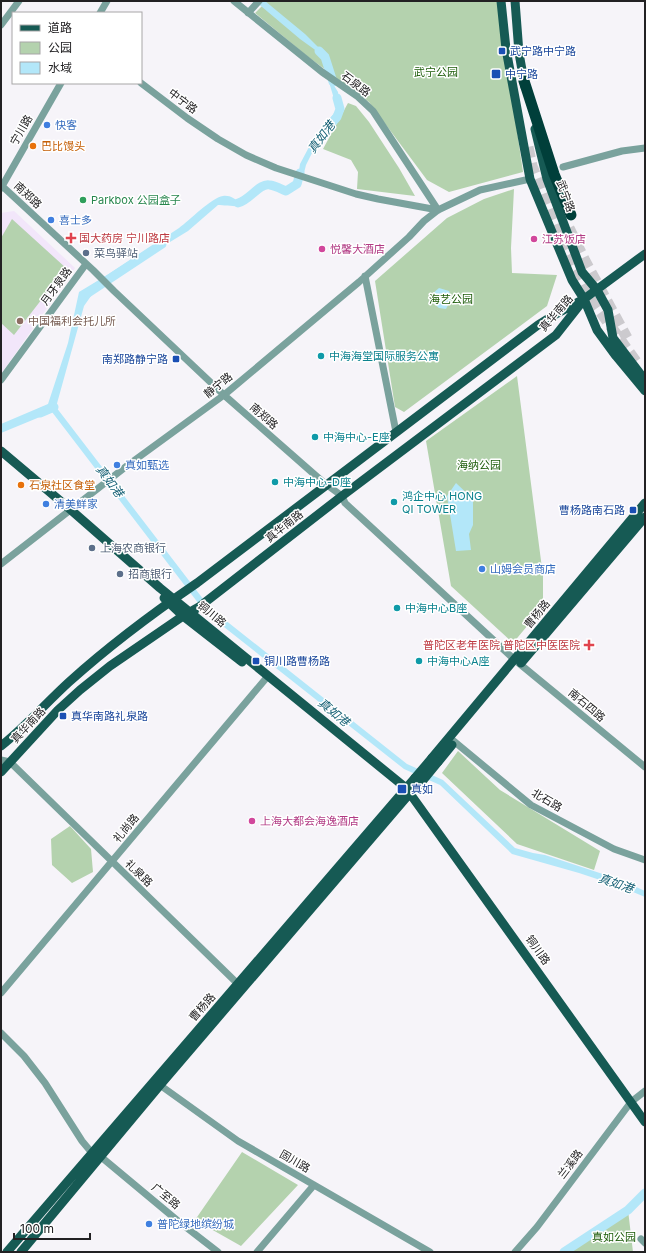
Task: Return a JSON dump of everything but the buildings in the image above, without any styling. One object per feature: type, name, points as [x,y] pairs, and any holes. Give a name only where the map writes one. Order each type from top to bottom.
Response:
[{"type":"highway","points":[[524,81],[554,174],[571,215]]},
{"type":"main road","points":[[501,1],[506,49],[530,179],[572,280],[584,299],[597,330],[645,391]]},
{"type":"main road","name":"武宁路","points":[[515,1],[519,53],[524,81],[547,179],[582,272],[597,290],[608,310],[613,338],[645,380]]},
{"type":"main road","name":"真华南路","points":[[1,746],[101,655],[184,591],[197,583],[538,325],[584,299],[645,254]]},
{"type":"main road","name":"真华南路","points":[[1,772],[58,710],[80,690],[110,666],[186,613],[199,607],[342,496],[556,335],[584,299]]},
{"type":"main road","name":"铜川路","points":[[1,451],[171,601],[406,791],[645,1122]]},
{"type":"main road","name":"铜川路","points":[[1,457],[69,512]]},
{"type":"main road","name":"曹杨路","points":[[7,1252],[96,1155],[406,791],[418,781],[453,740],[645,504]]},
{"type":"main road","name":"曹杨路","points":[[518,662],[645,516]]},
{"type":"main road","name":"曹杨路","points":[[21,1252],[96,1155]]},
{"type":"street","points":[[1,25],[19,1]]},
{"type":"street","points":[[101,12],[107,1]]},
{"type":"street","name":"石泉路","points":[[234,1],[322,72],[357,96],[373,111],[438,210]]},
{"type":"street","points":[[248,13],[256,4]]},
{"type":"street","name":"宁川路","points":[[1,187],[60,84]]},
{"type":"street","name":"中宁路","points":[[142,84],[187,118],[218,139],[246,155],[276,168],[356,194],[438,210]]},
{"type":"street","points":[[563,167],[622,151],[645,148]]},
{"type":"street","points":[[438,210],[480,190],[530,179]]},
{"type":"street","name":"南郑路","points":[[1,187],[96,273],[224,395],[326,484],[342,496],[345,503],[518,662]]},
{"type":"street","name":"静宁路","points":[[1,564],[106,482],[224,395],[365,276],[409,237],[424,221],[438,210]]},
{"type":"street","name":"月牙泉路","points":[[1,380],[86,264]]},
{"type":"street","points":[[365,276],[396,432]]},
{"type":"street","name":"南石四路","points":[[518,662],[645,767]]},
{"type":"street","name":"礼尚路","points":[[1,993],[266,678]]},
{"type":"street","name":"北石路","points":[[453,740],[532,806],[614,849],[645,860]]},
{"type":"street","points":[[1,760],[10,762]]},
{"type":"street","name":"礼泉路","points":[[10,762],[240,986]]},
{"type":"street","points":[[1,1033],[24,1056],[45,1083],[82,1141],[96,1155]]},
{"type":"street","name":"固川路","points":[[157,1083],[238,1141],[430,1252]]},
{"type":"street","name":"兰溪路","points":[[515,1252],[537,1227],[631,1102],[645,1091]]},
{"type":"street","name":"广至路","points":[[96,1155],[218,1252]]},
{"type":"street","points":[[257,1252],[314,1185]]},
{"type":"shaded area","name":"中国福利会托儿所","points":[[14,211],[75,268],[1,374],[1,213]]},
{"type":"green space","name":"武宁公园","points":[[267,1],[498,1],[523,172],[449,192],[427,180],[369,102],[307,56],[255,13]]},
{"type":"green space","points":[[348,103],[356,106],[369,122],[415,196],[357,189],[358,172],[351,160],[323,149]]},
{"type":"green space","name":"海艺公园","points":[[514,189],[511,248],[512,273],[557,275],[547,306],[404,412],[395,407],[375,281],[447,218],[484,199]]},
{"type":"green space","name":"中国福利会托儿所","points":[[12,219],[66,268],[14,335],[1,323],[1,238]]},
{"type":"green space","name":"海纳公园","points":[[517,376],[543,576],[543,607],[513,643],[451,586],[426,441]]},
{"type":"green space","points":[[458,751],[500,790],[600,851],[594,870],[517,844],[442,773]]},
{"type":"green space","points":[[70,826],[91,849],[93,872],[72,883],[52,865],[51,839]]},
{"type":"green space","points":[[242,1152],[298,1185],[241,1246],[195,1220]]},
{"type":"green space","name":"真如公园","points":[[628,1210],[633,1252],[564,1252]]},
{"type":"water","points":[[255,1],[265,1],[305,34],[327,56],[334,75],[330,73],[325,57],[300,39]]},
{"type":"water","points":[[329,82],[333,84],[338,92],[340,109],[315,147],[306,165],[301,185],[287,193],[279,192],[268,187],[241,206],[218,205],[188,231],[98,286],[84,306],[56,407],[210,608],[407,764],[443,780],[515,848],[545,855],[621,880],[645,891],[645,897],[579,873],[512,854],[440,785],[404,769],[205,612],[52,412],[1,433],[1,424],[48,404],[68,343],[79,292],[179,228],[218,198],[228,196],[240,203],[269,182],[286,191],[297,184],[300,164],[309,147],[337,109]]},
{"type":"water","points":[[439,288],[449,291],[451,296],[446,309],[439,308],[431,301],[431,295]]},
{"type":"water","points":[[456,483],[473,499],[473,525],[469,534],[471,550],[456,551],[447,496]]},
{"type":"waterway","name":"真如港","points":[[319,51],[325,57],[333,82]]},
{"type":"waterway","name":"真如港","points":[[323,133],[337,117],[340,109],[337,98]]},
{"type":"waterway","name":"真如港","points":[[238,203],[262,186],[270,185],[286,191],[297,184],[300,173]]},
{"type":"waterway","name":"真如港","points":[[88,293],[162,244]]},
{"type":"waterway","points":[[40,413],[54,407]]},
{"type":"waterway","points":[[564,1252],[628,1210],[645,1193]]},
{"type":"tunnel","points":[[528,147],[532,166],[560,238],[594,303],[637,363]]},
{"type":"tunnel","points":[[569,228],[585,261],[627,338]]},
{"type":"place","name":"武宁路中宁路","points":[[502,51]]},
{"type":"place","name":"中宁路","points":[[496,74]]},
{"type":"place","name":"快客","points":[[47,125]]},
{"type":"place","name":"巴比馒头","points":[[33,146]]},
{"type":"place","name":"Parkbox 公园盒子","points":[[83,200]]},
{"type":"place","name":"喜士多","points":[[51,220]]},
{"type":"place","name":"国大药房 宁川路店","points":[[71,238]]},
{"type":"place","name":"江苏饭店","points":[[534,239]]},
{"type":"place","name":"悦馨大酒店","points":[[322,249]]},
{"type":"place","name":"菜鸟驿站","points":[[86,253]]},
{"type":"place","name":"中国福利会托儿所","points":[[20,321]]},
{"type":"place","name":"中海海堂国际服务公寓","points":[[321,356]]},
{"type":"place","name":"南郑路静宁路","points":[[176,359]]},
{"type":"place","name":"中海中心-E座","points":[[315,437]]},
{"type":"place","name":"真如甄选","points":[[117,465]]},
{"type":"place","name":"中海中心-D座","points":[[275,482]]},
{"type":"place","name":"石泉社区食堂","points":[[21,485]]},
{"type":"place","name":"鸿企中心 HONG QI TOWER","points":[[394,502]]},
{"type":"place","name":"清美鲜家","points":[[46,504]]},
{"type":"place","name":"曹杨路南石路","points":[[633,510]]},
{"type":"place","name":"上海农商银行","points":[[92,548]]},
{"type":"place","name":"山姆会员商店","points":[[482,569]]},
{"type":"place","name":"招商银行","points":[[120,574]]},
{"type":"place","name":"中海中心B座","points":[[397,608]]},
{"type":"place","name":"普陀区老年医院 普陀区中医医院","points":[[589,645]]},
{"type":"place","name":"铜川路曹杨路","points":[[256,661]]},
{"type":"place","name":"中海中心A座","points":[[419,661]]},
{"type":"place","name":"真华南路礼泉路","points":[[63,716]]},
{"type":"place","name":"真如","points":[[402,789]]},
{"type":"place","name":"上海大都会海逸酒店","points":[[252,821]]},
{"type":"place","name":"普陀绿地缤纷城","points":[[149,1224]]}]
